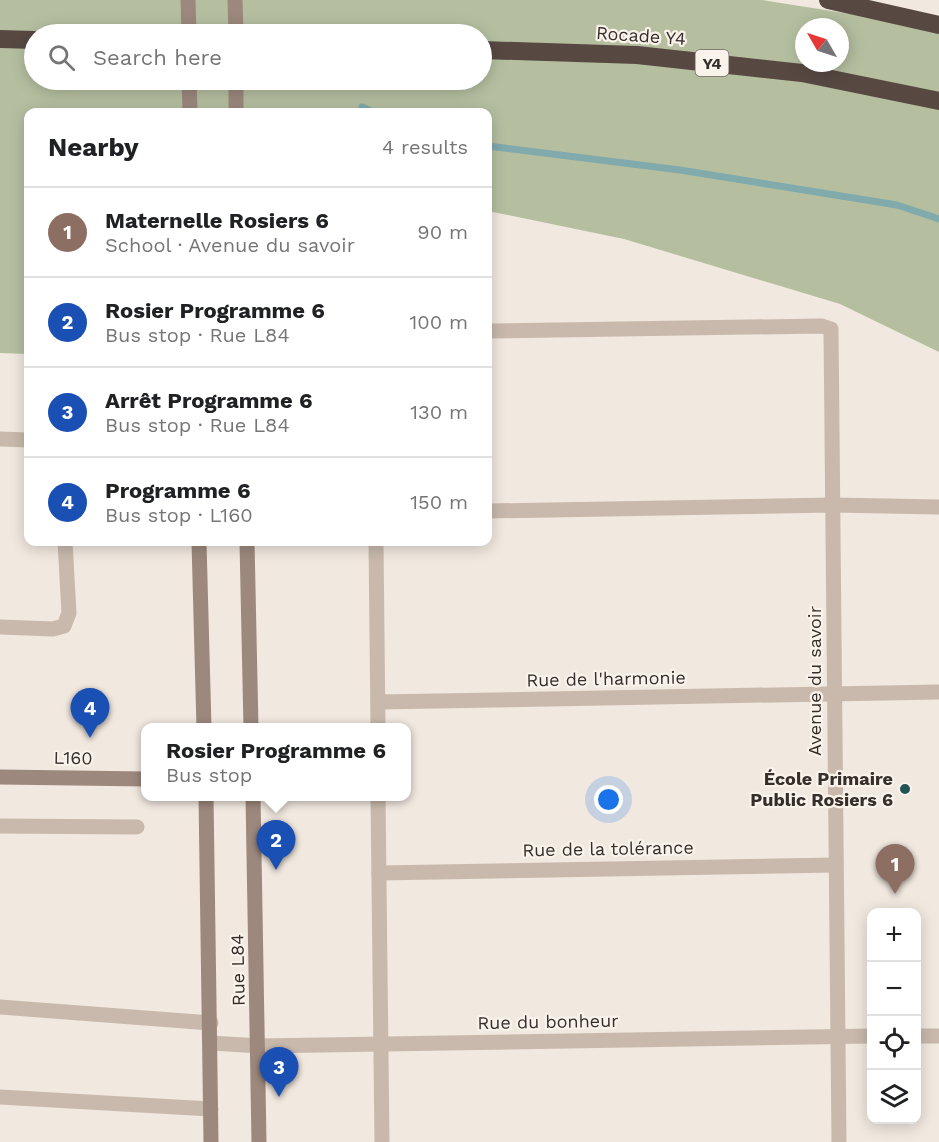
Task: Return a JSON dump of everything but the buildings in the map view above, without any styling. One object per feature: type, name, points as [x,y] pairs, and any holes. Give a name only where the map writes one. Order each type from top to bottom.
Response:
[{"type":"highway","points":[[828,0],[939,25]]},
{"type":"highway","points":[[0,39],[24,40]]},
{"type":"highway","name":"Rocade Y4","points":[[492,50],[637,55],[779,70],[939,101]]},
{"type":"main road","points":[[188,0],[189,24]]},
{"type":"main road","points":[[235,0],[236,24]]},
{"type":"main road","points":[[189,90],[190,108]]},
{"type":"main road","points":[[236,90],[236,108]]},
{"type":"main road","points":[[199,546],[204,723]]},
{"type":"main road","points":[[247,546],[251,723]]},
{"type":"main road","name":"L160","points":[[0,777],[141,779]]},
{"type":"main road","name":"Rue L84","points":[[206,801],[212,1043],[211,1142]]},
{"type":"main road","name":"Rue L84","points":[[253,801],[259,1142]]},
{"type":"street","name":"Avenue du savoir","points":[[492,331],[831,328],[839,1142]]},
{"type":"street","points":[[0,439],[24,440]]},
{"type":"street","points":[[492,511],[832,505],[939,507]]},
{"type":"street","points":[[0,627],[52,629],[64,626],[69,613],[65,546]]},
{"type":"street","points":[[376,546],[378,723]]},
{"type":"street","name":"Rue de l'harmonie","points":[[378,702],[939,692]]},
{"type":"street","points":[[378,801],[382,1142]]},
{"type":"street","points":[[0,826],[137,827]]},
{"type":"street","name":"Rue de la tolérance","points":[[379,873],[836,865]]},
{"type":"street","points":[[0,1007],[211,1023]]},
{"type":"street","name":"Rue du bonheur","points":[[212,1043],[259,1046],[867,1036]]},
{"type":"street","points":[[921,1036],[939,1036]]},
{"type":"street","points":[[0,1097],[211,1109]]},
{"type":"green space","points":[[0,0],[762,0],[939,28],[939,352],[840,304],[624,239],[492,212],[492,108],[24,108],[24,354],[0,353]]},
{"type":"waterway","points":[[492,146],[680,170],[897,205],[939,219]]},
{"type":"place","name":"Programme 6","points":[[90,738]]},
{"type":"place","name":"École Primaire Public Rosiers 6","points":[[905,789]]},
{"type":"place","name":"Rosier Programme 6","points":[[276,870]]},
{"type":"place","name":"Maternelle Rosiers 6","points":[[895,894]]},
{"type":"place","name":"Arrêt Programme 6","points":[[279,1097]]}]
